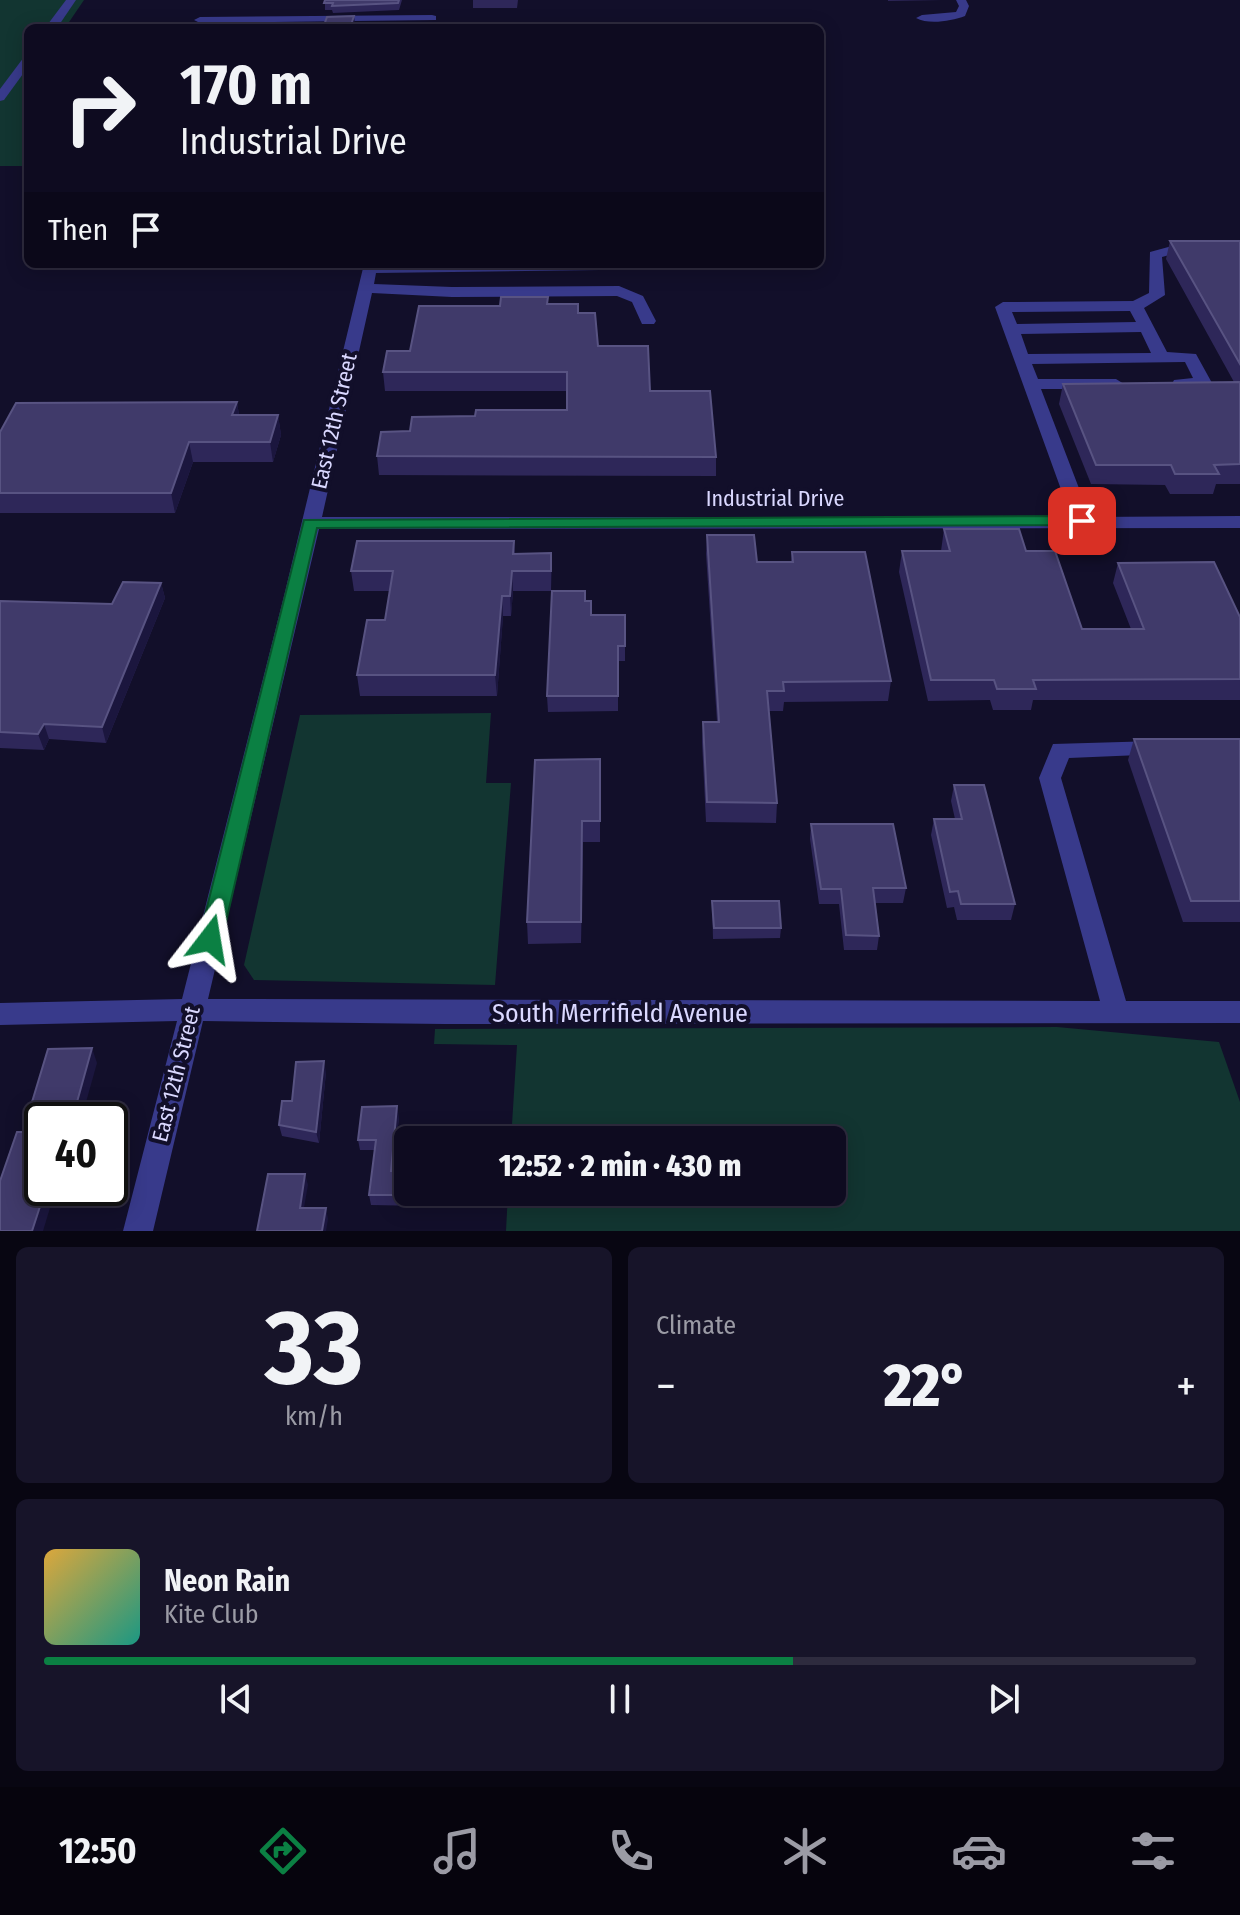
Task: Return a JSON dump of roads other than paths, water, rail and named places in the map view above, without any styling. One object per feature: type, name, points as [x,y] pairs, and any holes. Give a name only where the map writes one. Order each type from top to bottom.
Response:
[{"type":"street","points":[[54,24],[71,0]]},
{"type":"street","points":[[922,18],[961,14],[964,6],[961,0]]},
{"type":"street","points":[[201,19],[432,18]]},
{"type":"street","points":[[0,97],[24,64]]},
{"type":"street","points":[[1082,521],[1003,307],[1136,306],[1157,295],[1155,255],[1172,250],[1240,249]]},
{"type":"street","points":[[369,274],[457,268]]},
{"type":"street","points":[[369,274],[452,292],[619,291],[643,304],[648,321]]},
{"type":"street","name":"East 12th Street","points":[[138,1231],[369,274]]},
{"type":"street","points":[[1136,306],[1161,357]]},
{"type":"street","points":[[1011,329],[1146,327]]},
{"type":"street","points":[[1023,359],[1190,357],[1204,383],[1157,384]]},
{"type":"street","points":[[1032,384],[1126,384]]},
{"type":"street","name":"Industrial Drive","points":[[310,523],[1240,522]]},
{"type":"street","points":[[1116,1012],[1050,778],[1061,750],[1180,748]]},
{"type":"street","name":"South Merrifield Avenue","points":[[0,1014],[192,1010],[444,1013],[1240,1012]]}]
